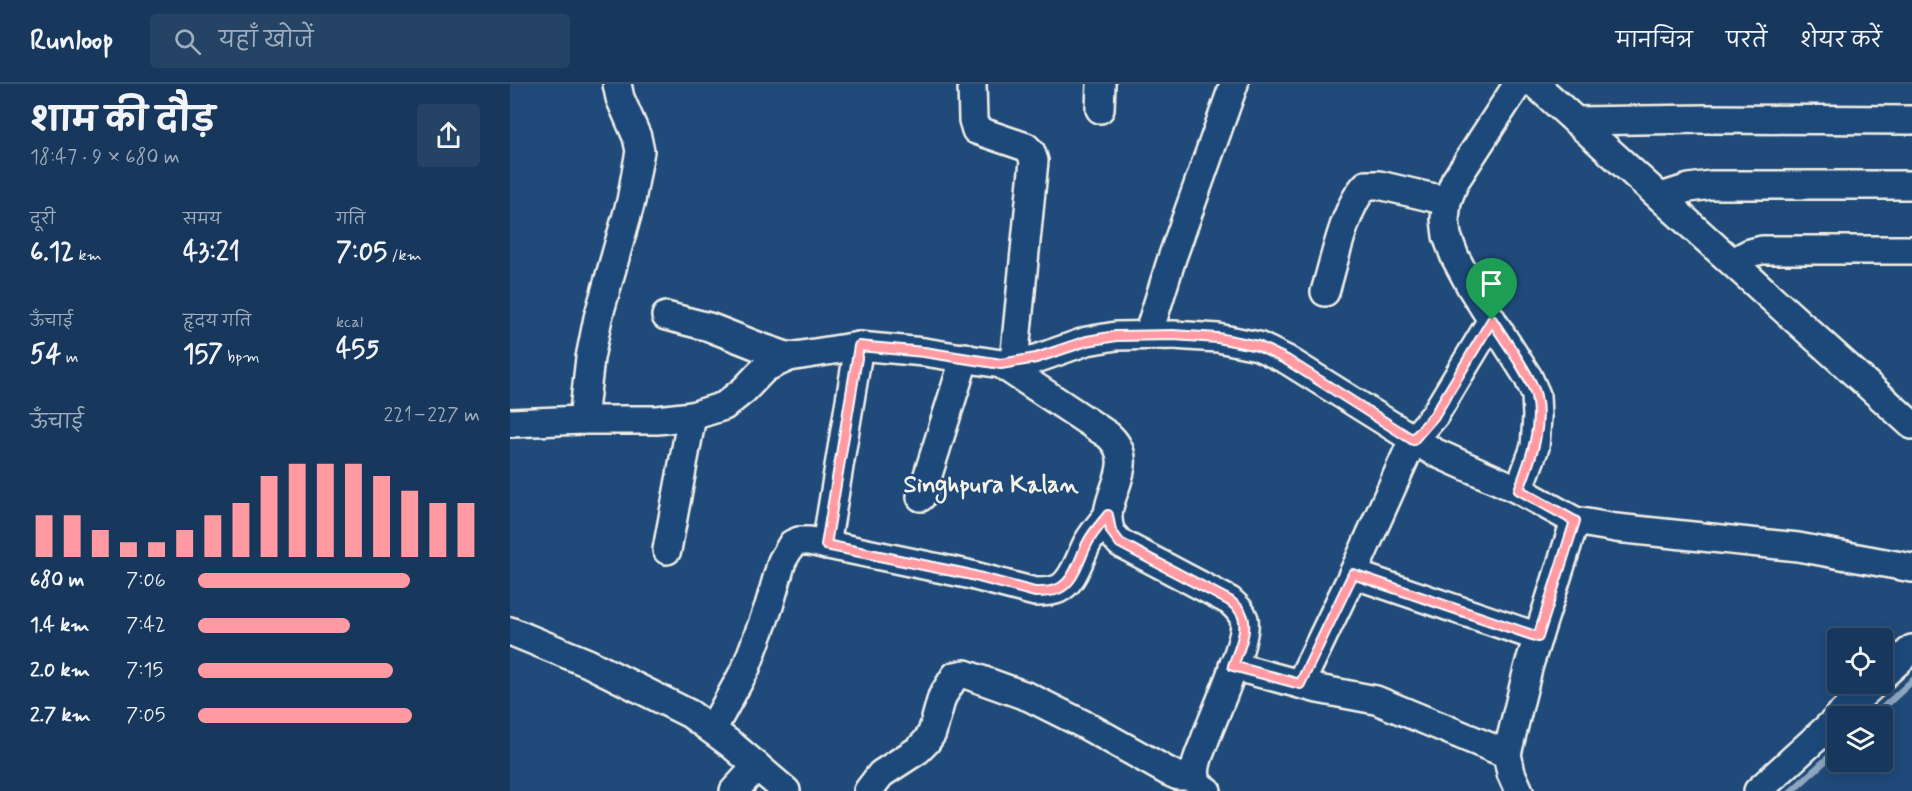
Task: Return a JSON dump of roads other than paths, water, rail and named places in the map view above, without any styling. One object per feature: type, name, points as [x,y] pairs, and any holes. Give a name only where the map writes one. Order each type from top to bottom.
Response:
[{"type":"street","points":[[583,420],[590,358],[598,318],[631,201],[640,151],[617,84]]},
{"type":"street","points":[[972,84],[972,111],[976,130],[1026,147],[1031,152],[1034,161],[1007,363]]},
{"type":"street","points":[[1148,335],[1172,258],[1234,84]]},
{"type":"street","points":[[1518,84],[1455,181],[1447,201],[1445,219],[1447,236],[1460,267],[1528,377],[1536,395],[1538,417],[1534,447],[1519,490]]},
{"type":"street","points":[[1535,84],[1912,425]]},
{"type":"street","points":[[1576,121],[1912,120]]},
{"type":"street","points":[[1325,292],[1348,215],[1358,194],[1366,185],[1380,185],[1447,201]]},
{"type":"street","points":[[1661,197],[1689,188],[1711,185],[1912,185]]},
{"type":"street","points":[[1733,262],[1750,253],[1762,250],[1912,250]]},
{"type":"street","points":[[666,316],[709,327],[789,357]]},
{"type":"street","points":[[1300,684],[1353,574],[1413,440],[1434,416],[1492,320]]},
{"type":"street","points":[[510,423],[657,420],[692,416],[724,406],[744,390],[765,368],[789,357],[859,346],[1007,363],[1036,358],[1087,341],[1116,336],[1173,335],[1218,338],[1258,346],[1287,360],[1434,452],[1519,490],[1575,521],[1616,528],[1798,547],[1910,565]]},
{"type":"street","points":[[826,545],[859,346]]},
{"type":"street","points":[[921,497],[965,357]]},
{"type":"street","points":[[712,730],[746,668],[788,550],[792,544],[799,541],[967,574],[1035,592],[1059,589],[1065,585],[1087,543],[1108,515],[1120,476],[1120,453],[1117,443],[1108,435],[1007,363]]},
{"type":"street","points":[[667,550],[692,416]]},
{"type":"street","points":[[868,791],[881,774],[918,750],[926,742],[932,733],[948,684],[955,676],[965,674],[1029,697],[1199,786],[1198,759],[1242,640],[1245,621],[1240,610],[1230,601],[1120,543],[1111,531],[1108,515]]},
{"type":"street","points":[[1518,791],[1507,754],[1517,707],[1575,521]]},
{"type":"street","points":[[1353,574],[1538,637]]},
{"type":"street","points":[[510,631],[588,663],[690,714],[786,791]]},
{"type":"street","points":[[1893,666],[1912,649]]},
{"type":"street","points":[[1233,666],[1300,684],[1376,700],[1507,754]]},
{"type":"street","points":[[1850,706],[1863,694]]},
{"type":"street","points":[[1758,791],[1827,727]]},
{"type":"street","points":[[734,791],[757,766]]},
{"type":"waterway","points":[[1885,706],[1912,681]]},
{"type":"waterway","points":[[1792,791],[1827,759]]},
{"type":"district","name":"Singhpura Kalan","points":[[991,485]]}]
